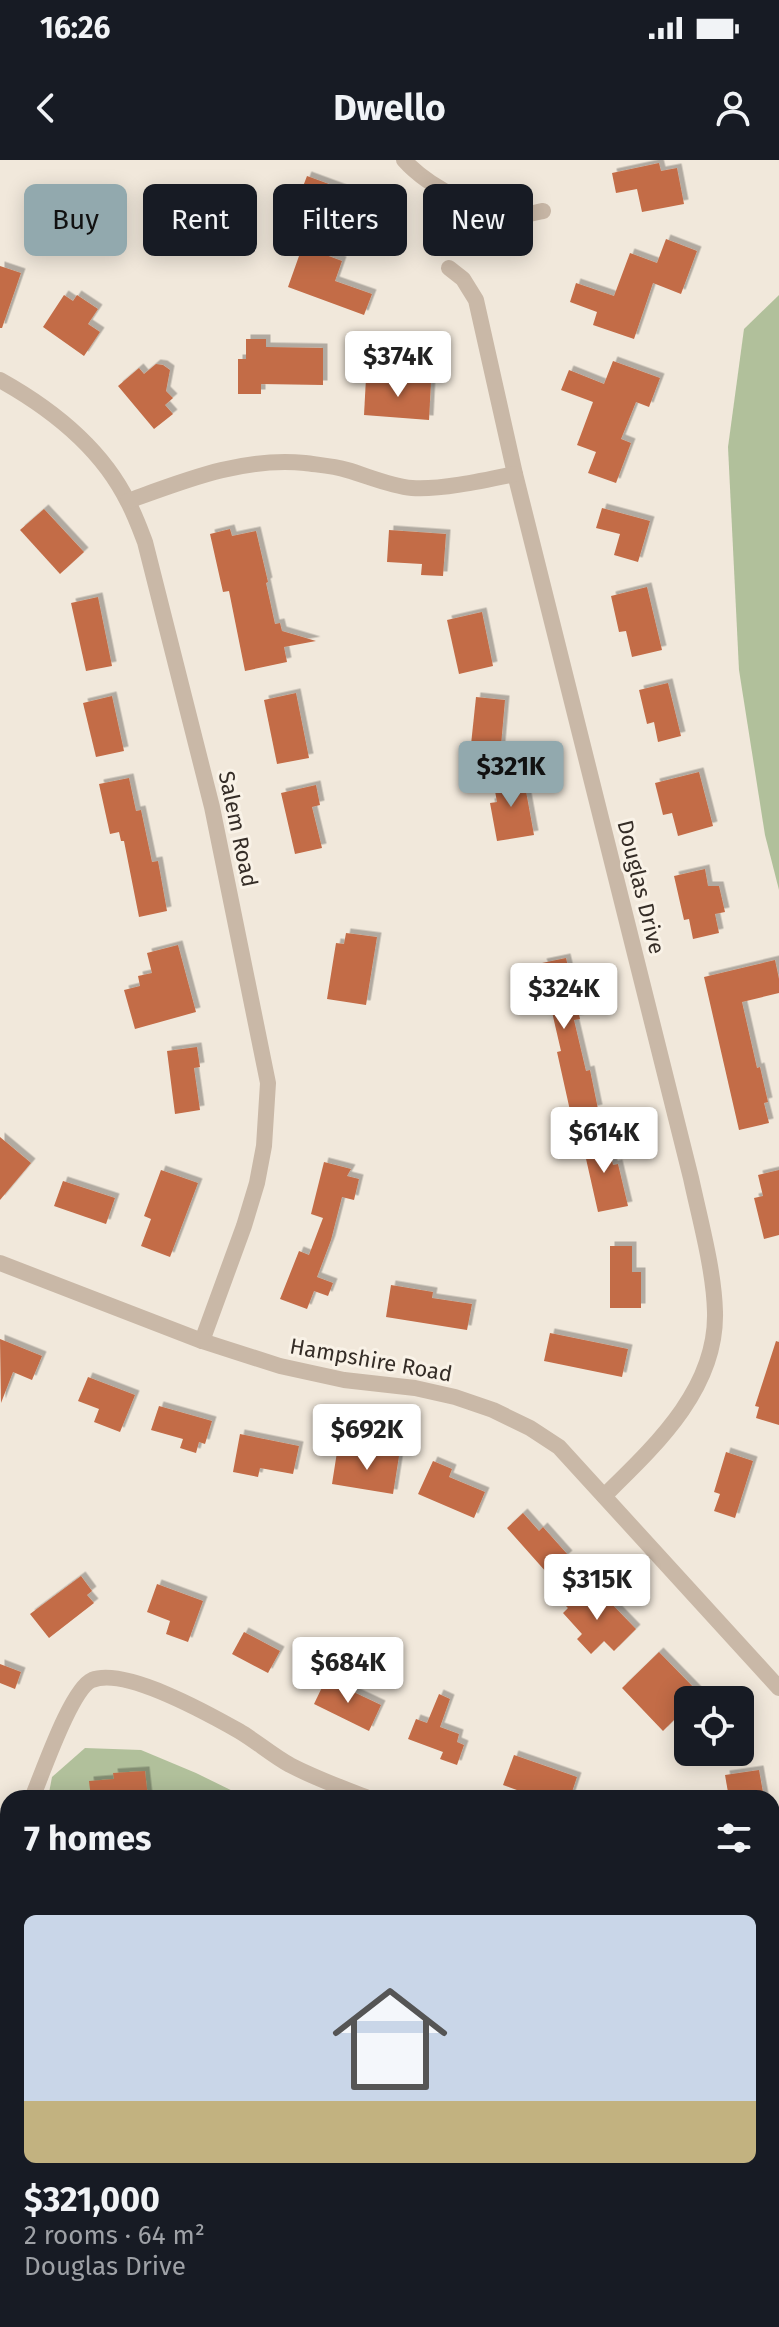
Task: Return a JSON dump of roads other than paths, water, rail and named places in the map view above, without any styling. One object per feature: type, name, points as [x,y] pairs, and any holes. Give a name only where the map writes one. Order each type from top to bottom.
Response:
[{"type":"street","points":[[404,160],[429,182],[496,212],[523,215],[543,211]]},
{"type":"street","name":"Douglas Drive","points":[[449,268],[463,279],[476,300],[515,474],[691,1178],[714,1293],[713,1341],[695,1391],[643,1459],[604,1496]]},
{"type":"street","name":"Salem Road","points":[[0,380],[63,421],[112,474],[128,501],[145,542],[212,807],[268,1083],[264,1146],[257,1183],[202,1341]]},
{"type":"street","points":[[128,501],[228,467],[268,463],[303,463],[343,469],[413,488],[515,474]]},
{"type":"street","name":"Hampshire Road","points":[[0,1263],[202,1341],[280,1366],[344,1380],[415,1388],[455,1397],[493,1410],[530,1428],[559,1447],[779,1688]]},
{"type":"street","points":[[35,1790],[77,1694],[91,1681],[104,1679],[143,1684],[238,1731],[287,1763],[348,1790]]}]
